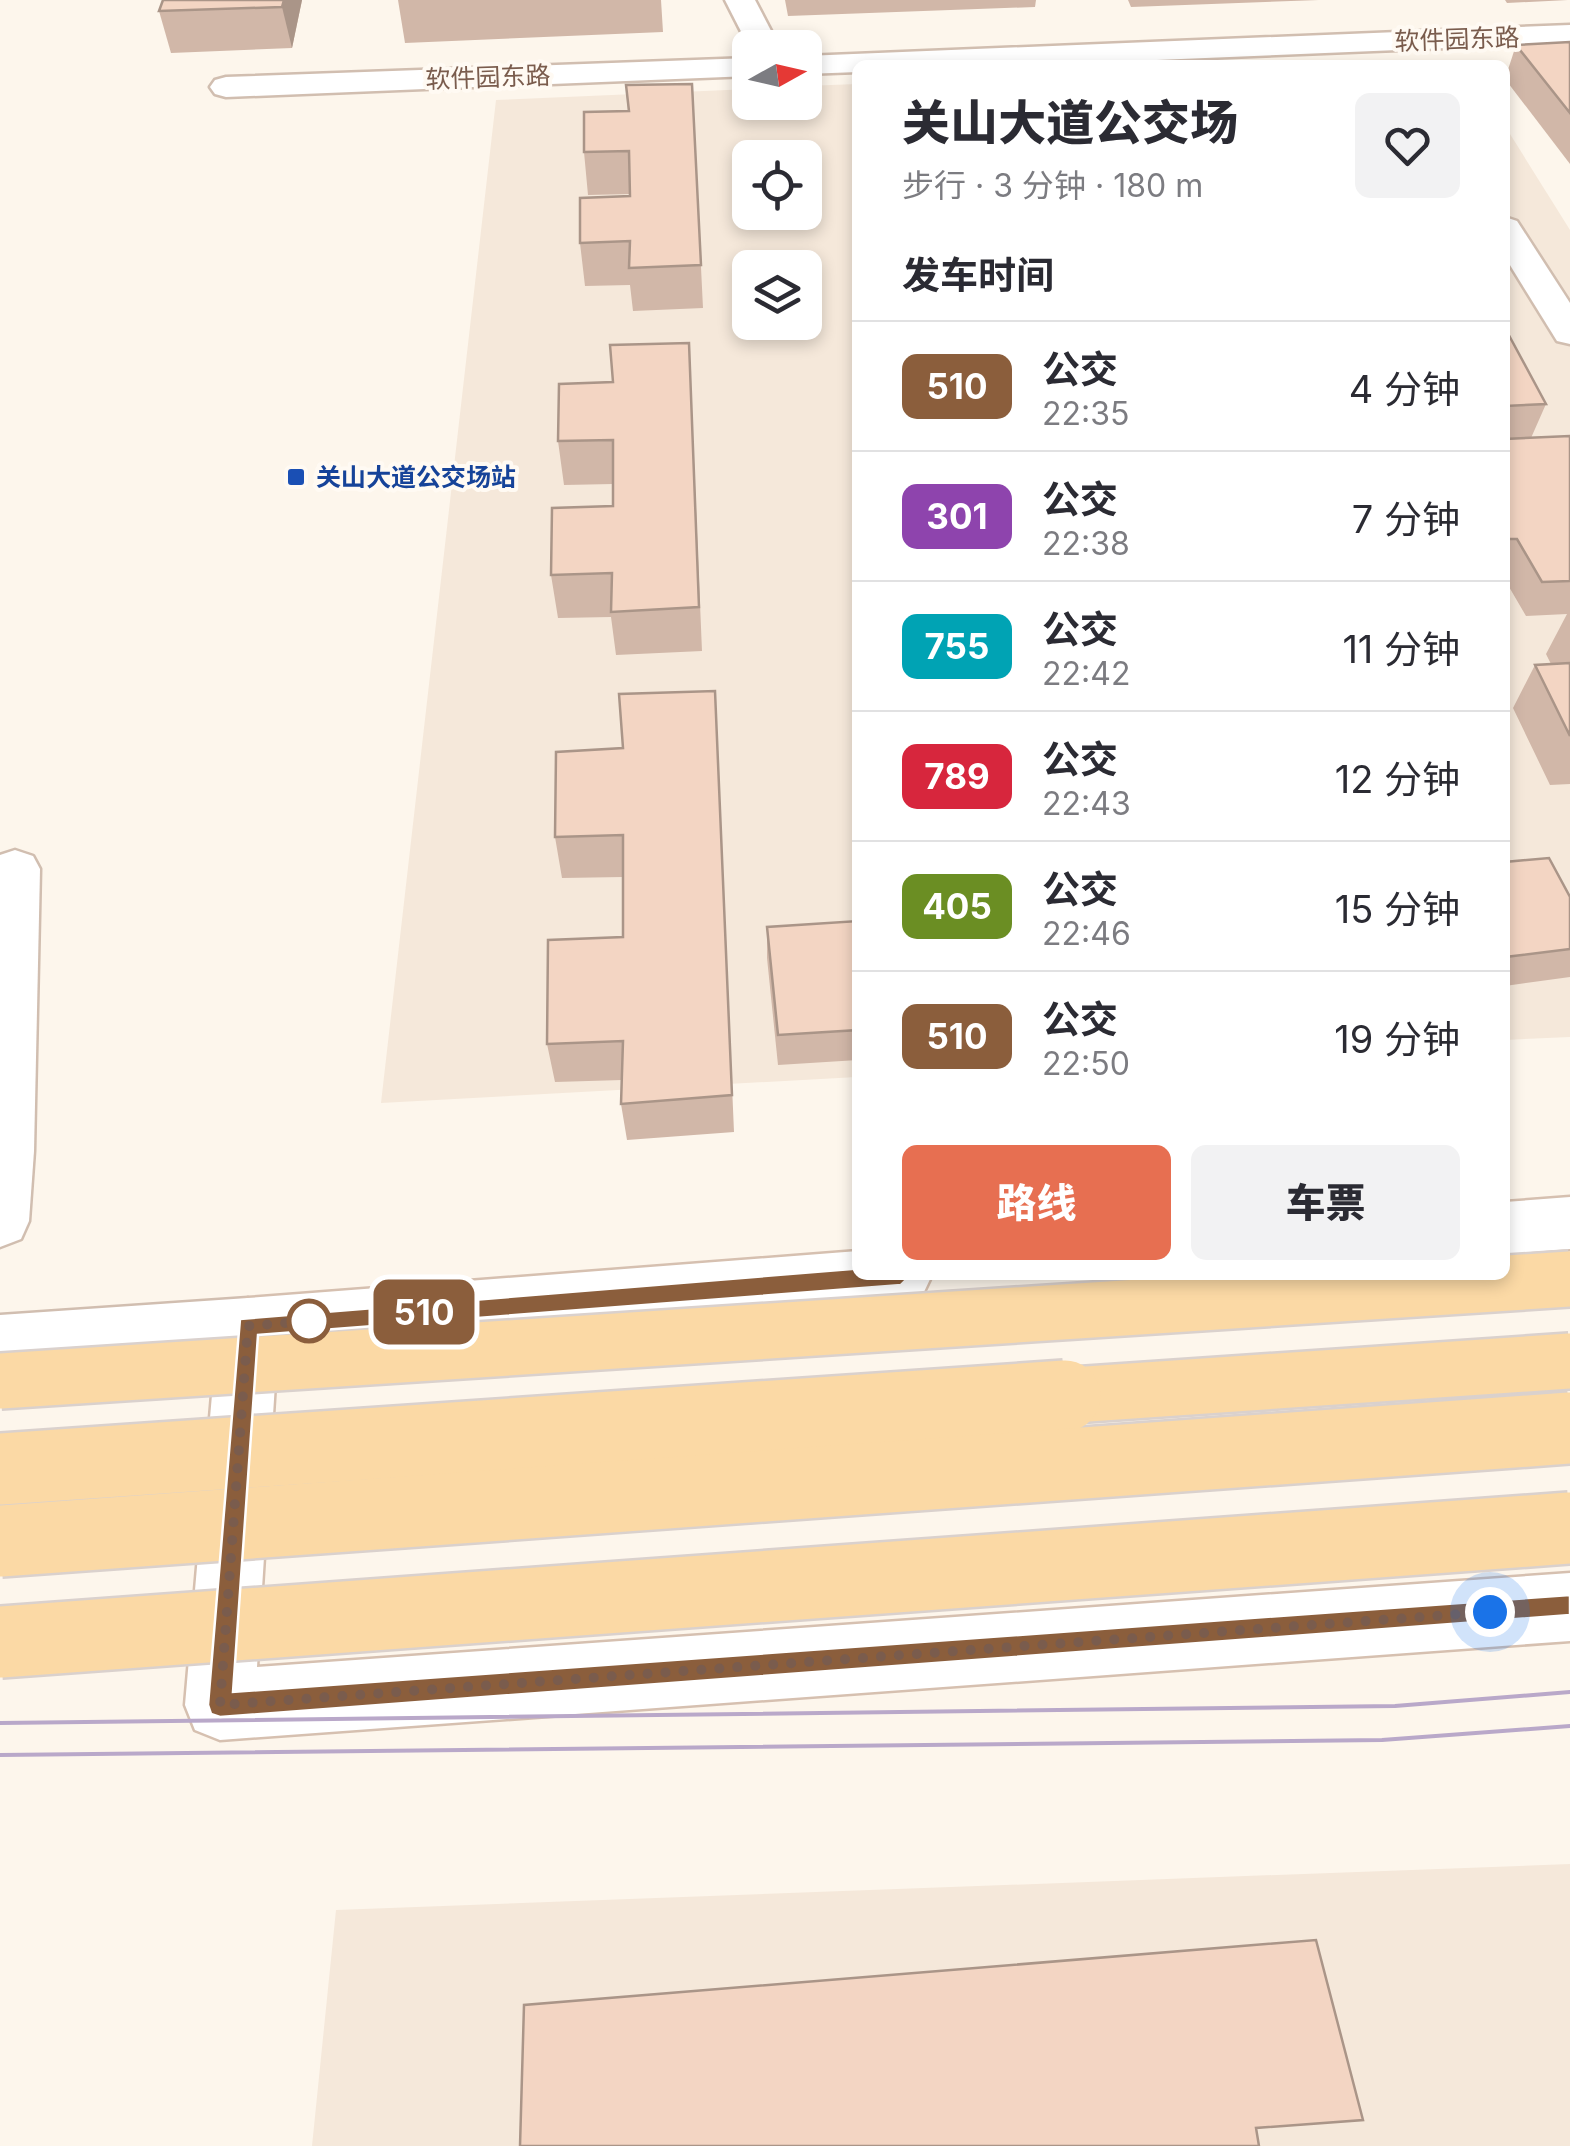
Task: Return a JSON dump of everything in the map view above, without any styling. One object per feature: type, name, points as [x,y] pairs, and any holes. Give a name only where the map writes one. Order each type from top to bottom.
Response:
[{"type":"main road","points":[[0,1381],[1570,1279]]},
{"type":"main road","points":[[0,1469],[1570,1361]]},
{"type":"main road","points":[[0,1541],[1570,1428]]},
{"type":"main road","points":[[0,1642],[1570,1528]]},
{"type":"street","points":[[740,0],[756,30]]},
{"type":"street","name":"软件园东路","points":[[1020,60],[1396,53],[1570,34]]},
{"type":"street","name":"软件园东路","points":[[822,64],[852,63]]},
{"type":"street","name":"软件园东路","points":[[226,87],[732,68]]},
{"type":"street","points":[[1510,236],[1570,333]]},
{"type":"street","points":[[0,1221],[6,1151],[15,869]]},
{"type":"street","points":[[1510,1228],[1570,1223]]},
{"type":"street","points":[[0,1343],[852,1279]]},
{"type":"street","points":[[248,1326],[220,1705],[1570,1607]]},
{"type":"shaded area","points":[[852,84],[852,1077],[381,1103],[496,100],[732,90],[732,120],[822,120],[822,85]]},
{"type":"shaded area","points":[[1510,134],[1570,230],[1570,1037],[1510,1040]]},
{"type":"shaded area","points":[[1570,1864],[1570,2146],[312,2146],[336,1910]]},
{"type":"building","points":[[163,0],[284,0],[282,7],[159,11]]},
{"type":"building","points":[[1570,42],[1570,113],[1516,45]]},
{"type":"building","points":[[692,84],[701,265],[629,268],[630,241],[580,243],[580,198],[630,196],[629,151],[584,152],[584,112],[629,111],[626,85]]},
{"type":"building","points":[[1510,337],[1546,404],[1510,406]]},
{"type":"building","points":[[689,343],[699,607],[611,612],[612,573],[551,575],[552,508],[613,506],[613,440],[558,441],[559,384],[613,382],[610,345]]},
{"type":"building","points":[[1570,436],[1570,581],[1542,582],[1517,539],[1510,539],[1510,439]]},
{"type":"building","points":[[1570,663],[1570,736],[1535,665]]},
{"type":"building","points":[[715,691],[732,1095],[621,1104],[623,1041],[547,1044],[548,940],[623,937],[623,835],[555,837],[556,752],[623,748],[619,694]]},
{"type":"building","points":[[1549,858],[1570,897],[1570,949],[1510,956],[1510,862]]},
{"type":"building","points":[[852,921],[852,1030],[778,1035],[767,927]]},
{"type":"building","points":[[1316,1940],[1363,2120],[1256,2128],[1259,2146],[520,2146],[524,2005]]},
{"type":"tram line","points":[[0,1723],[1395,1706],[1570,1692]]},
{"type":"tram line","points":[[0,1755],[1382,1740],[1570,1726]]},
{"type":"bus line","name":"510","points":[[852,1279],[248,1326],[220,1705],[1570,1607]]},
{"type":"place","name":"关山大道公交场站","points":[[296,477]]},
{"type":"route","points":[[309,1321],[324,1320],[248,1326],[220,1705],[1490,1612]]}]
